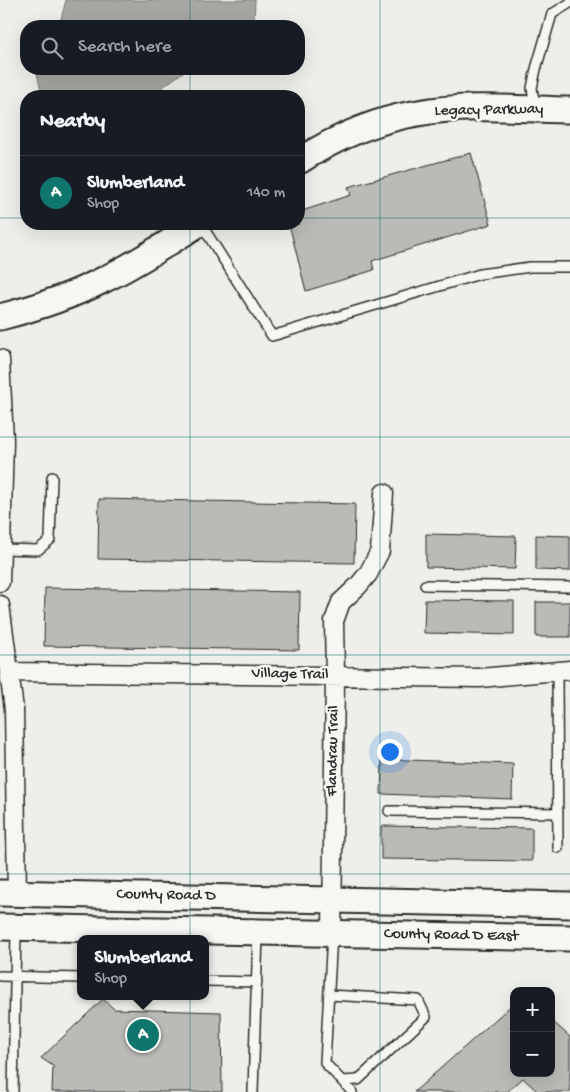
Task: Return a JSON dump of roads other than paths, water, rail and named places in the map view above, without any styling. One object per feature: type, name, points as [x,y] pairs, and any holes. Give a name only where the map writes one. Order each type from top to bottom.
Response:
[{"type":"street","name":"Legacy Parkway","points":[[305,157],[354,132],[402,116],[450,109],[570,110]]},
{"type":"street","points":[[0,317],[50,303],[99,282],[190,230]]},
{"type":"street","points":[[0,359],[3,426],[0,582]]},
{"type":"street","name":"Flandrau Trail","points":[[332,934],[334,616],[344,598],[368,574],[380,551],[384,493]]},
{"type":"street","points":[[0,605],[4,671],[14,700],[15,719],[9,893]]},
{"type":"street","name":"Village Trail","points":[[4,671],[480,678],[564,671]]},
{"type":"street","name":"County Road D","points":[[9,893],[332,900]]},
{"type":"street","name":"County Road D East","points":[[332,900],[570,904]]},
{"type":"street","points":[[8,928],[332,934]]},
{"type":"street","name":"County Road D East","points":[[332,934],[570,938]]},
{"type":"lane","points":[[535,110],[532,88],[552,14],[570,3]]},
{"type":"lane","points":[[204,230],[272,336],[480,274],[530,267],[570,267]]},
{"type":"lane","points":[[1,550],[38,550],[50,540],[52,477]]},
{"type":"lane","points":[[425,585],[570,587]]},
{"type":"lane","points":[[558,848],[564,671]]},
{"type":"lane","points":[[389,811],[558,813]]},
{"type":"lane","points":[[8,928],[15,976],[13,1092]]},
{"type":"lane","points":[[253,1092],[258,933]]},
{"type":"lane","points":[[332,934],[325,1062],[352,1092]]},
{"type":"lane","points":[[0,976],[77,978]]},
{"type":"lane","points":[[209,981],[257,982]]},
{"type":"lane","points":[[328,995],[418,1000],[426,1017],[358,1080],[342,1081]]},
{"type":"place","name":"Slumberland","points":[[143,1035]]}]
